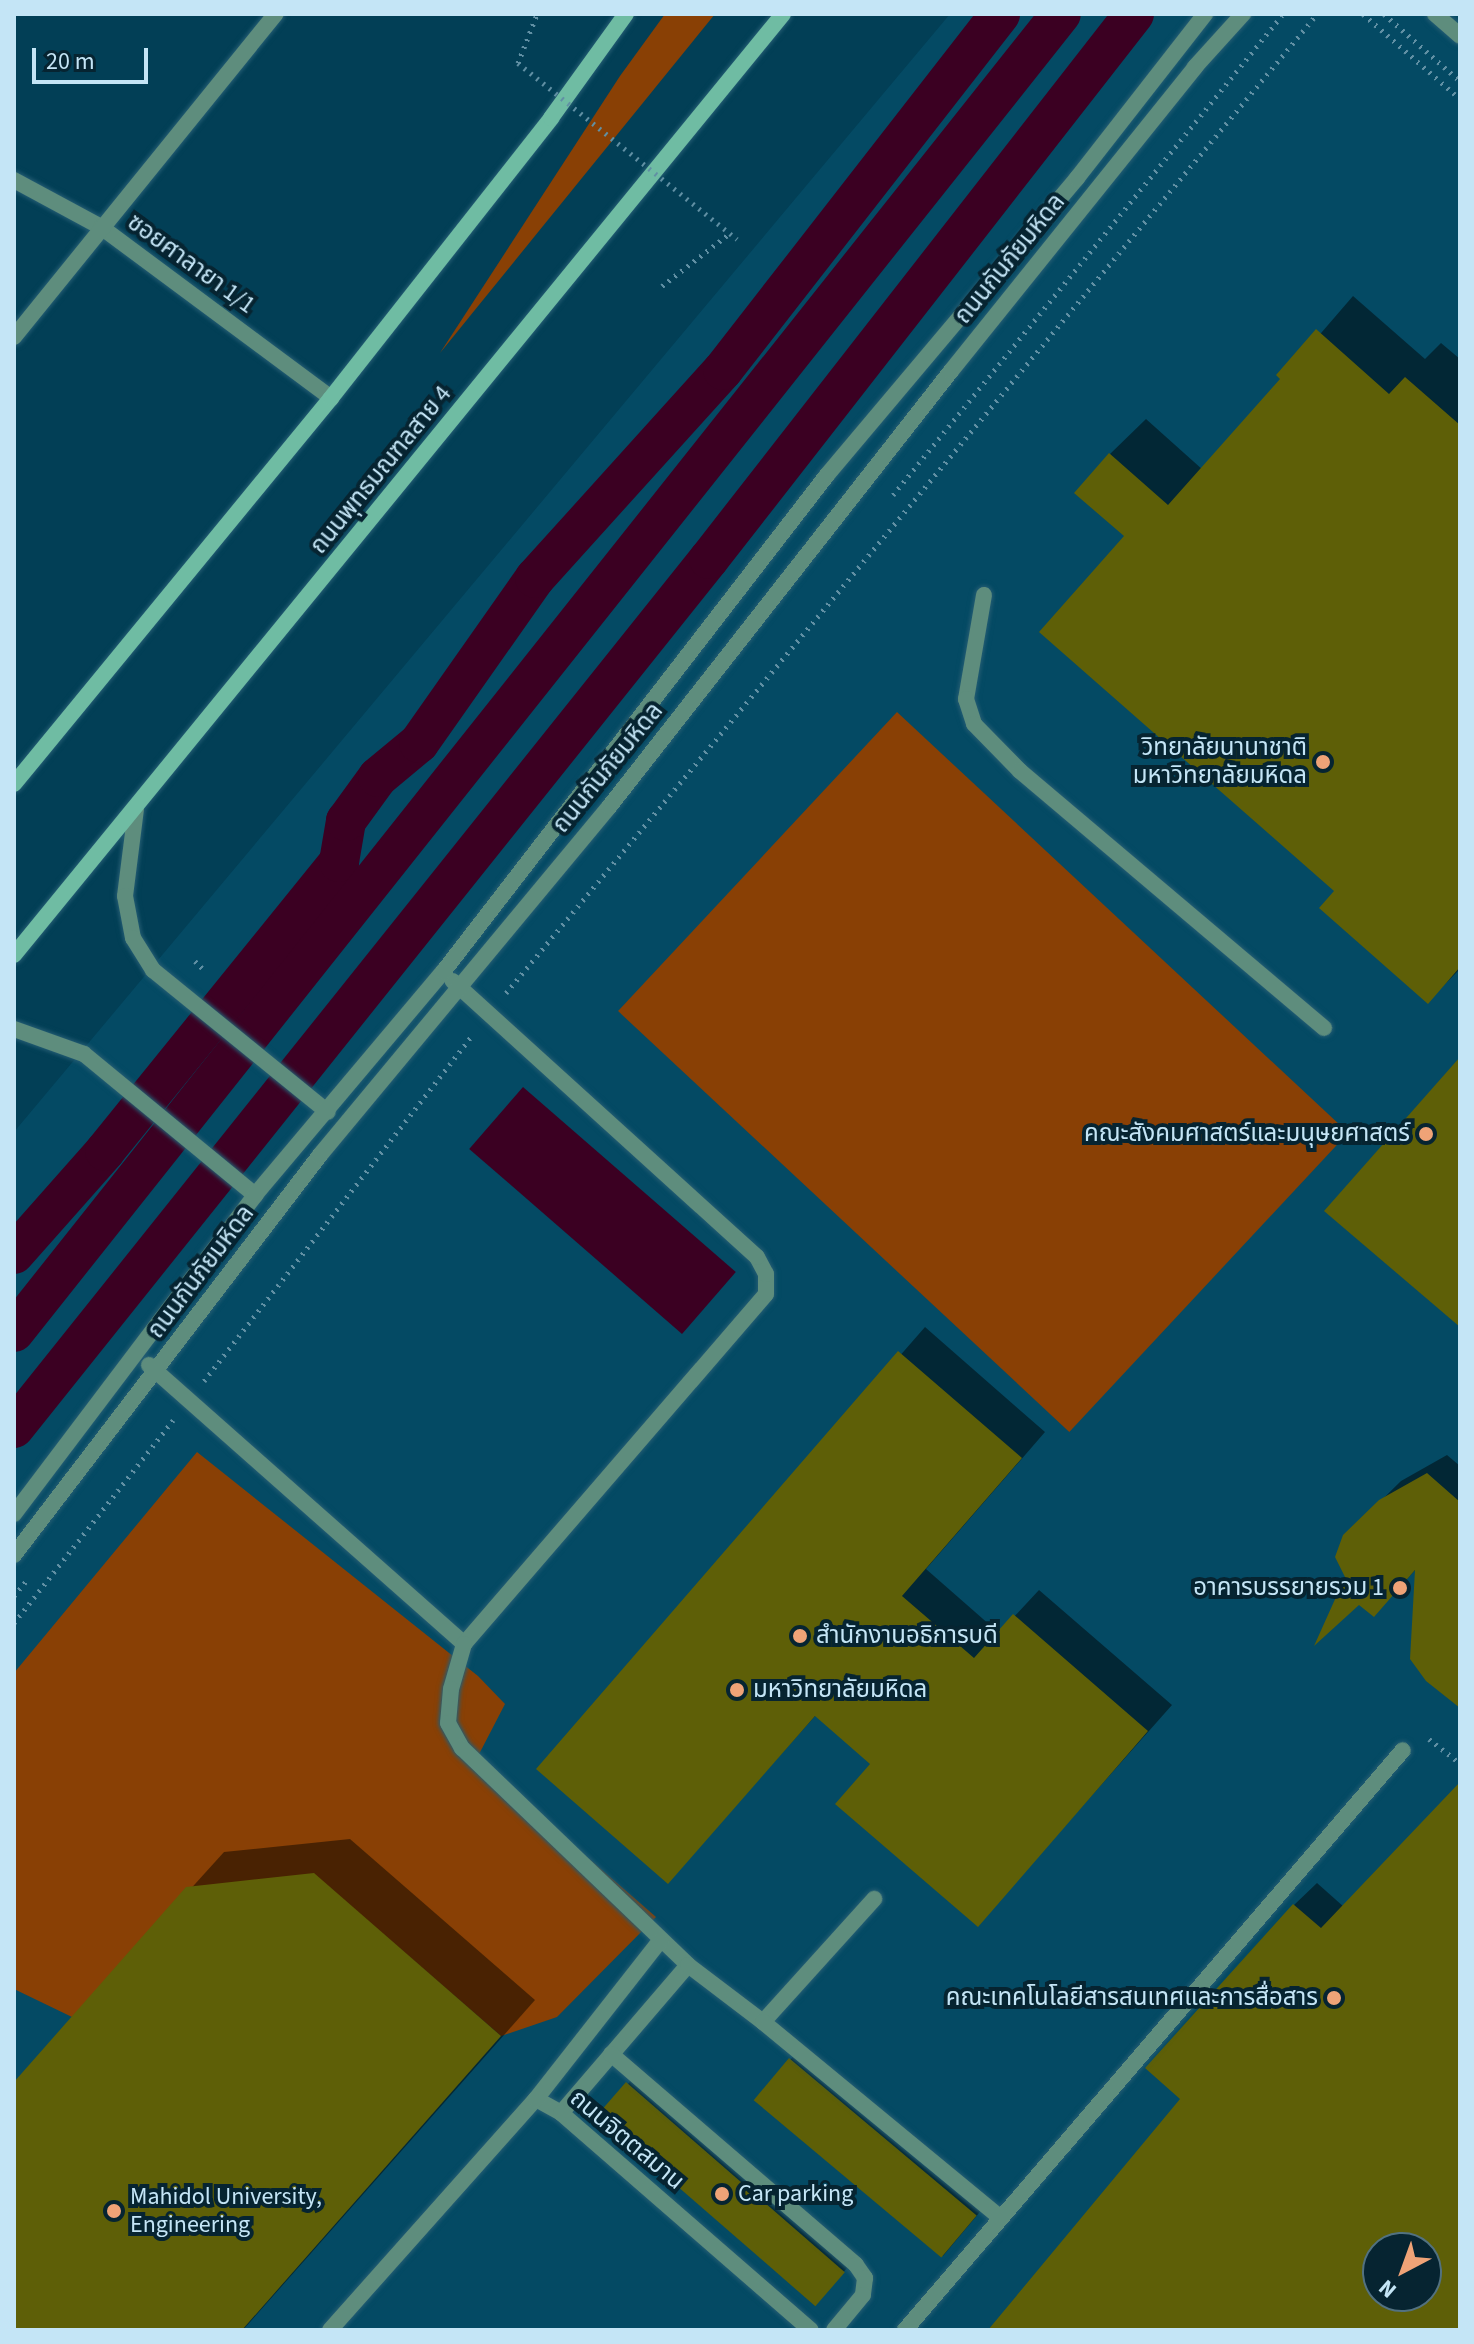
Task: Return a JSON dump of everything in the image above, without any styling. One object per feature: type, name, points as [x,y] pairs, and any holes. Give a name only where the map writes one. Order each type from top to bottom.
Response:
[{"type":"main road","points":[[14,784],[331,398],[551,118],[626,14]]},
{"type":"main road","name":"ถนนพุทธมณฑลสาย 4","points":[[14,955],[783,14]]},
{"type":"street","points":[[14,337],[276,14]]},
{"type":"street","name":"ถนนกันภัยมหิดล","points":[[14,1514],[138,1356],[255,1195],[443,972],[827,475],[1077,178],[1205,14]]},
{"type":"street","name":"ถนนกันภัยมหิดล","points":[[14,1555],[320,1155],[609,807],[1195,67],[1243,14]]},
{"type":"street","points":[[1435,14],[1460,36]]},
{"type":"street","name":"ซอยศาลายา 1/1","points":[[14,180],[101,227],[331,398]]},
{"type":"street","points":[[984,595],[966,699],[974,724],[1020,771],[1324,1028]]},
{"type":"street","points":[[136,809],[125,896],[133,938],[153,970],[328,1112]]},
{"type":"street","points":[[443,972],[757,1257],[766,1274],[766,1294],[464,1644],[451,1689],[448,1723],[462,1748],[660,1941],[998,2216]]},
{"type":"street","points":[[14,1029],[84,1054],[255,1195]]},
{"type":"street","points":[[138,1356],[464,1644]]},
{"type":"street","points":[[905,2330],[998,2216],[1403,1750]]},
{"type":"street","points":[[763,2022],[874,1899]]},
{"type":"street","points":[[536,2099],[660,1941]]},
{"type":"street","points":[[561,2113],[688,1965]]},
{"type":"street","points":[[611,2054],[856,2265],[865,2278],[863,2295],[834,2330]]},
{"type":"street","name":"ถนนจิตตสมาน","points":[[330,2330],[536,2099],[561,2113],[811,2330]]},
{"type":"path","points":[[537,14],[518,63],[737,239]]},
{"type":"path","points":[[14,1623],[490,1012],[1317,14]]},
{"type":"path","points":[[1363,14],[1460,99]]},
{"type":"path","points":[[1384,14],[1460,81]]},
{"type":"path","points":[[662,286],[730,233]]},
{"type":"path","points":[[195,961],[202,968]]},
{"type":"shaded area","points":[[665,14],[715,14],[440,353],[620,76]]},
{"type":"shaded area","name":"มหาวิทยาลัยมหิดล","points":[[950,14],[1460,14],[1460,2330],[14,2330],[14,1132]]},
{"type":"shaded area","points":[[897,712],[1348,1133],[1069,1432],[618,1011]]},
{"type":"shaded area","points":[[523,1087],[736,1272],[682,1334],[469,1149]]},
{"type":"shaded area","points":[[197,1452],[478,1676],[505,1704],[476,1760],[656,1917],[557,2017],[501,2036],[314,1874],[72,2017],[14,1989],[14,1673]]},
{"type":"building","name":"วิทยาลัยนานาชาติ มหาวิทยาลัยมหิดล","points":[[1316,329],[1389,394],[1405,377],[1460,425],[1460,967],[1428,1004],[1319,908],[1334,891],[1039,632],[1124,536],[1074,493],[1109,453],[1168,505],[1280,379],[1276,375]]},
{"type":"building","name":"คณะสังคมศาสตร์และมนุษยศาสตร์","points":[[1460,1057],[1460,1327],[1324,1211]]},
{"type":"building","name":"สำนักงานอธิการบดี","points":[[898,1351],[1022,1458],[902,1596],[974,1658],[1013,1614],[1148,1731],[978,1927],[835,1804],[870,1764],[815,1716],[668,1884],[536,1769]]},
{"type":"building","name":"อาคารบรรยายรวม 1","points":[[1427,1473],[1460,1502],[1460,1708],[1426,1681],[1410,1659],[1415,1570],[1374,1617],[1359,1605],[1314,1646],[1345,1577],[1335,1557],[1343,1535],[1379,1500]]},
{"type":"building","name":"คณะเทคโนโลยีสารสนเทศและการสื่อสาร","points":[[1460,1782],[1460,2330],[988,2330],[1180,2099],[1145,2068],[1293,1904],[1321,1928]]},
{"type":"building","points":[[314,1873],[501,2036],[242,2330],[14,2330],[14,2082],[186,1887]]},
{"type":"building","points":[[789,2058],[977,2215],[941,2258],[754,2100]]},
{"type":"building","name":"Car parking","points":[[626,2082],[845,2272],[815,2306],[596,2116]]},
{"type":"waterway","points":[[14,1254],[105,1151],[339,862],[346,821],[378,777],[419,743],[535,578],[723,370],[1000,14]]},
{"type":"waterway","points":[[14,1332],[1061,14]]},
{"type":"waterway","points":[[14,1428],[709,559],[1134,14]]},
{"type":"place","name":"วิทยาลัยนานาชาติ มหาวิทยาลัยมหิดล","points":[[1323,762]]},
{"type":"place","name":"คณะสังคมศาสตร์และมนุษยศาสตร์","points":[[1426,1134]]},
{"type":"place","name":"อาคารบรรยายรวม 1","points":[[1400,1588]]},
{"type":"place","name":"สำนักงานอธิการบดี","points":[[800,1636]]},
{"type":"place","name":"มหาวิทยาลัยมหิดล","points":[[737,1690]]},
{"type":"place","name":"คณะเทคโนโลยีสารสนเทศและการสื่อสาร","points":[[1334,1998]]},
{"type":"place","name":"Car parking","points":[[722,2194]]},
{"type":"place","name":"Mahidol University, Engineering","points":[[114,2211]]}]
